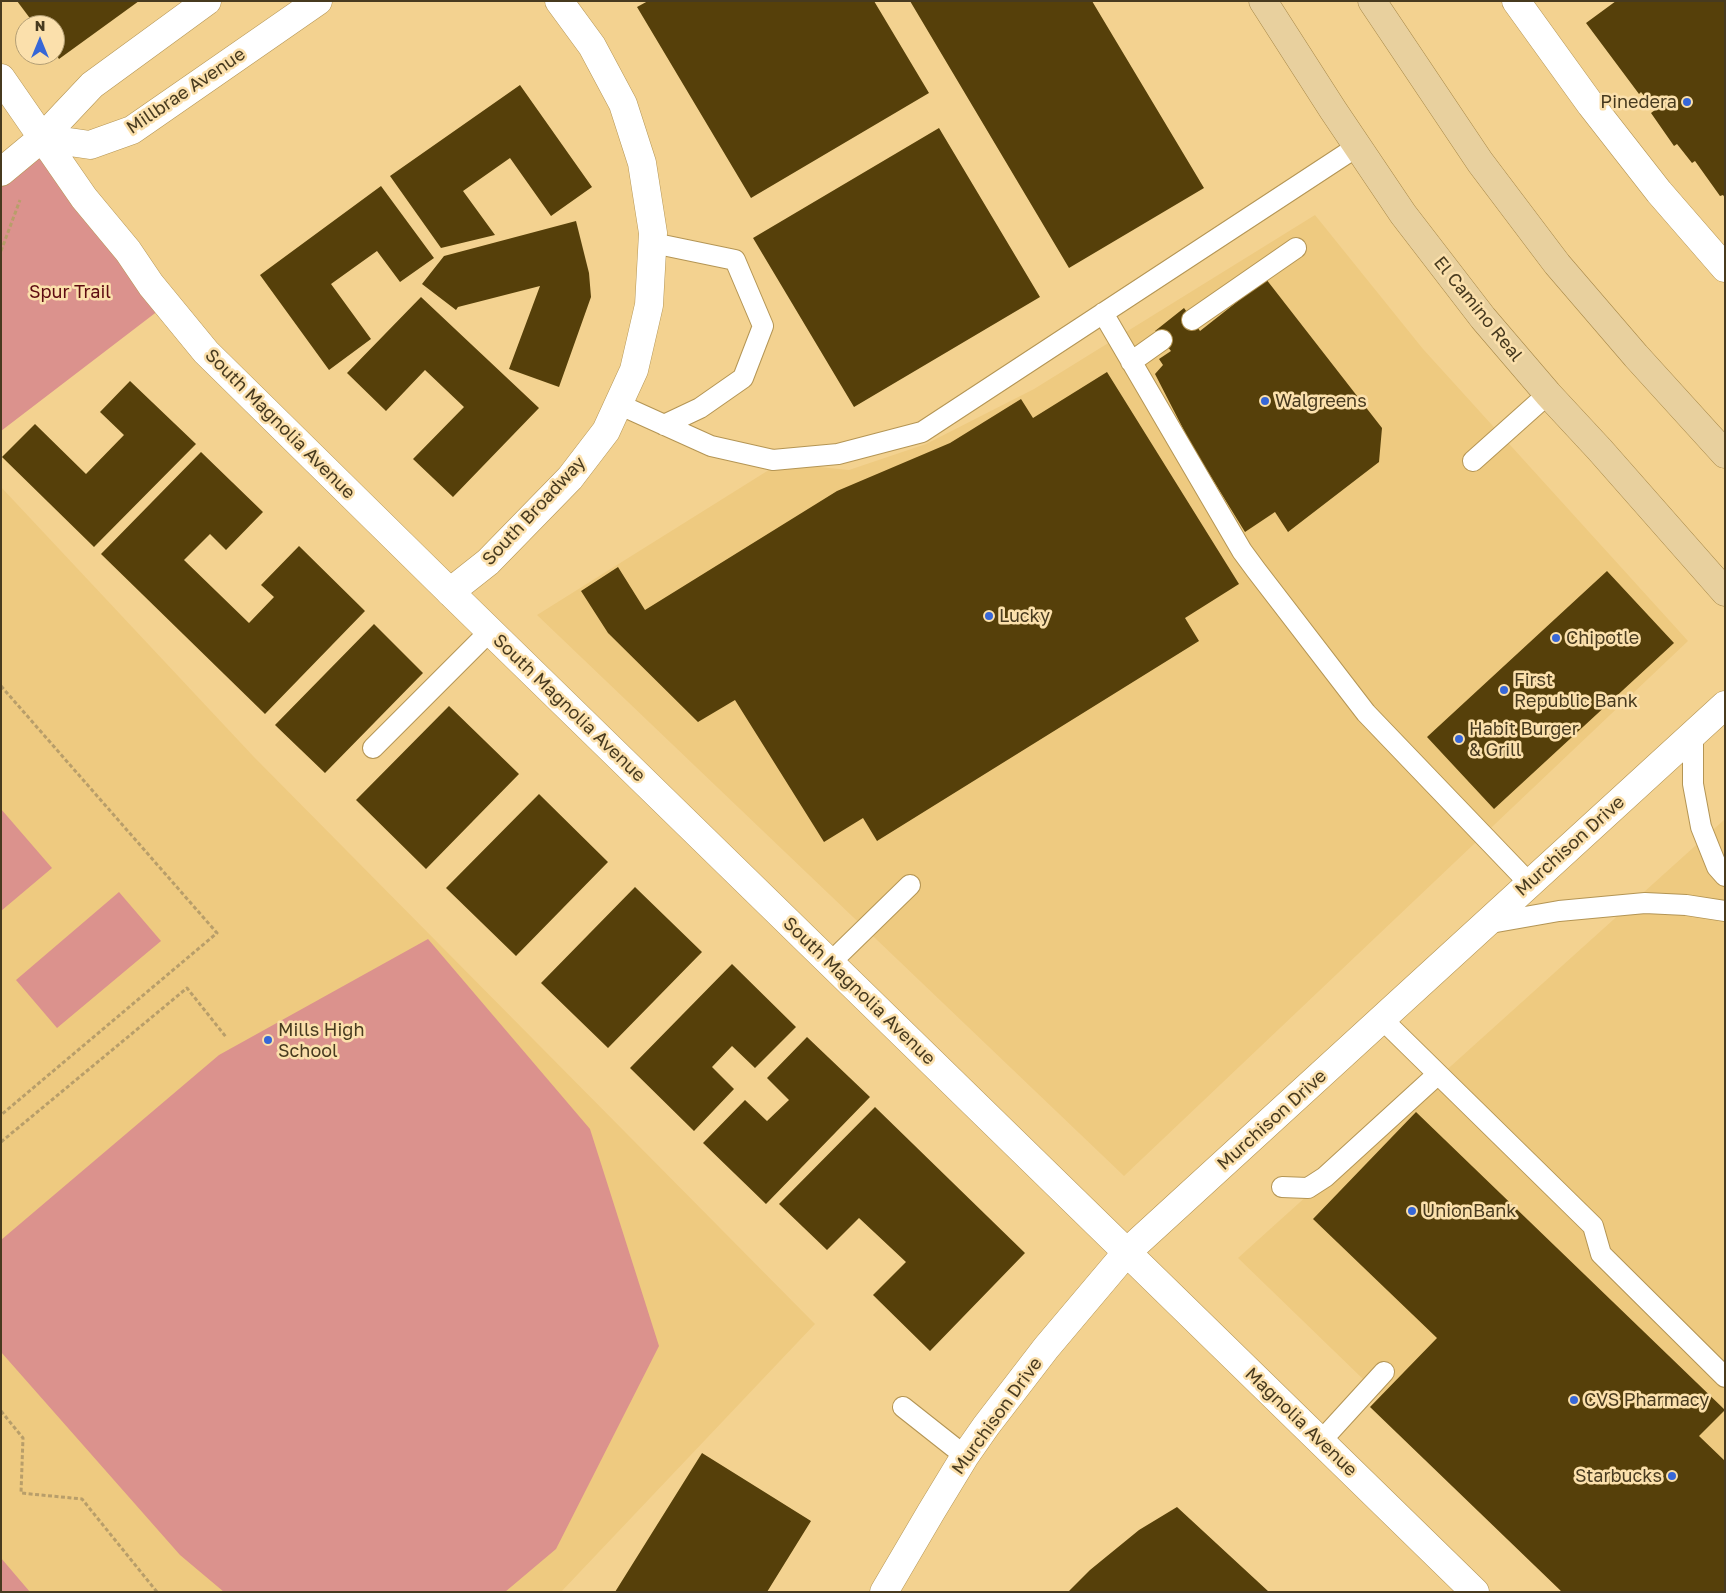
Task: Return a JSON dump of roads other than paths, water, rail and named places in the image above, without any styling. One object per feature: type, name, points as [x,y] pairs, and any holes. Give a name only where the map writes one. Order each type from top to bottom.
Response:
[{"type":"main road","name":"El Camino Real","points":[[1263,1],[1403,214],[1472,303],[1548,394],[1725,592]]},
{"type":"main road","points":[[1372,1],[1480,162],[1557,264],[1636,356],[1725,454]]},
{"type":"street","points":[[1,172],[42,138],[92,85],[207,1]]},
{"type":"street","name":"Millbrae Avenue","points":[[42,138],[90,146],[132,130],[318,1]]},
{"type":"street","name":"South Broadway","points":[[450,592],[488,562],[570,478],[606,430],[634,370],[649,305],[653,234],[642,163],[622,104],[592,46],[559,1]]},
{"type":"street","points":[[1516,1],[1591,105],[1659,192],[1725,268]]},
{"type":"street","points":[[1,78],[42,138]]},
{"type":"street","name":"South Magnolia Avenue","points":[[42,138],[84,198],[128,252],[151,285],[206,352],[1127,1252]]},
{"type":"street","name":"Murchison Drive","points":[[884,1592],[965,1456],[1046,1348],[1127,1252],[1725,705]]},
{"type":"street","name":"Magnolia Avenue","points":[[1127,1252],[1475,1592]]},
{"type":"lane","points":[[618,404],[711,446],[773,460],[838,454],[922,432],[1358,146]]},
{"type":"lane","points":[[653,243],[735,260],[763,326],[743,378],[700,408],[664,425]]},
{"type":"lane","points":[[1192,320],[1296,248]]},
{"type":"lane","points":[[1103,313],[1242,551],[1265,582],[1366,713],[1530,884]]},
{"type":"lane","points":[[1131,362],[1162,340]]},
{"type":"lane","points":[[1473,461],[1548,394]]},
{"type":"lane","points":[[372,748],[490,631]]},
{"type":"lane","points":[[1693,734],[1693,784],[1701,826],[1717,867],[1725,876]]},
{"type":"lane","points":[[830,963],[910,885]]},
{"type":"lane","points":[[1485,924],[1559,911],[1645,903],[1686,905],[1725,911]]},
{"type":"lane","points":[[1382,1019],[1593,1226],[1601,1254],[1725,1377]]},
{"type":"lane","points":[[1282,1186],[1308,1188],[1325,1177],[1438,1074]]},
{"type":"lane","points":[[1321,1441],[1384,1372]]},
{"type":"lane","points":[[903,1407],[965,1456]]},
{"type":"place","name":"Pinedera","points":[[1687,102]]},
{"type":"place","name":"Walgreens","points":[[1265,401]]},
{"type":"place","name":"Lucky","points":[[989,616]]},
{"type":"place","name":"Chipotle","points":[[1556,638]]},
{"type":"place","name":"First Republic Bank","points":[[1504,690]]},
{"type":"place","name":"Habit Burger & Grill","points":[[1459,739]]},
{"type":"place","name":"Mills High School","points":[[268,1040]]},
{"type":"place","name":"UnionBank","points":[[1412,1211]]},
{"type":"place","name":"CVS Pharmacy","points":[[1574,1400]]},
{"type":"place","name":"Starbucks","points":[[1672,1476]]},
{"type":"park label","name":"Spur Trail","points":[[70,292]]}]
